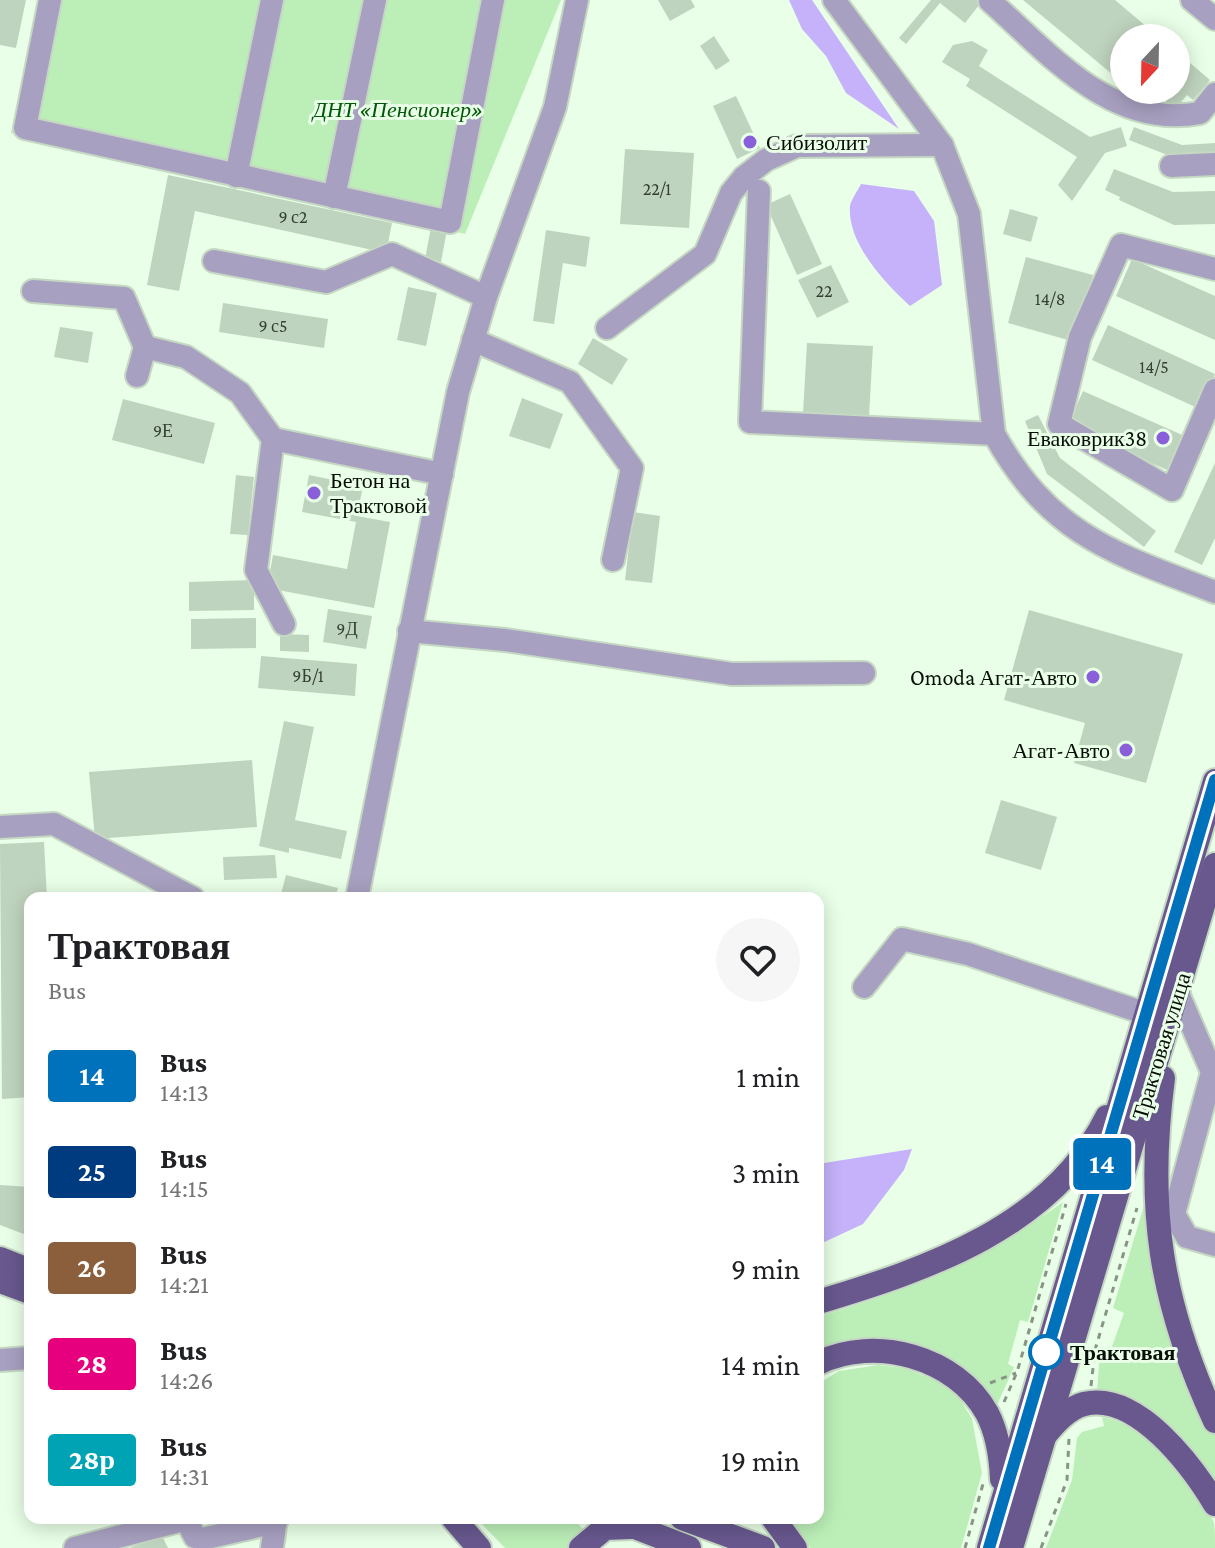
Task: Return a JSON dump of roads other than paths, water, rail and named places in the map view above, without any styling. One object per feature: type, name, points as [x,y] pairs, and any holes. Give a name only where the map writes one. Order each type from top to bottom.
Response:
[{"type":"main road","name":"Трактовая улица","points":[[1011,1548],[1159,1015],[1215,781]]},
{"type":"main road","name":"Трактовая улица","points":[[989,1548],[1131,1068],[1159,1015],[1177,991],[1213,878]]},
{"type":"main road","points":[[1159,1015],[1157,1230],[1171,1305],[1215,1421]]},
{"type":"main road","points":[[824,1300],[952,1255],[1043,1198],[1089,1148],[1131,1068]]},
{"type":"main road","points":[[0,1259],[24,1262]]},
{"type":"main road","points":[[0,1281],[24,1290]]},
{"type":"main road","points":[[824,1361],[855,1352],[882,1351],[924,1360],[958,1379],[977,1398],[991,1421],[1000,1451],[1003,1496]]},
{"type":"main road","points":[[1043,1436],[1065,1415],[1082,1405],[1098,1403],[1126,1412],[1166,1440],[1215,1504]]},
{"type":"main road","points":[[458,1524],[479,1548]]},
{"type":"main road","points":[[628,1524],[689,1548]]},
{"type":"main road","points":[[698,1524],[763,1548]]},
{"type":"main road","points":[[777,1524],[795,1548]]},
{"type":"main road","points":[[581,1548],[605,1528],[639,1528]]},
{"type":"lane","points":[[50,0],[25,128],[450,222],[493,0]]},
{"type":"lane","points":[[236,176],[272,0]]},
{"type":"lane","points":[[334,197],[375,0]]},
{"type":"lane","points":[[358,892],[458,392],[486,297],[555,107],[577,0]]},
{"type":"lane","points":[[834,0],[942,145],[969,214],[994,434],[1010,463],[1042,503],[1073,529],[1109,551],[1215,592]]},
{"type":"lane","points":[[1192,0],[1215,19]]},
{"type":"lane","points":[[990,1],[1085,85],[1108,99],[1148,113],[1178,117],[1200,113],[1215,94]]},
{"type":"lane","points":[[607,328],[705,254],[731,193],[744,177],[766,160],[797,146],[942,145]]},
{"type":"lane","points":[[1171,166],[1215,164]]},
{"type":"lane","points":[[759,191],[750,422],[994,434]]},
{"type":"lane","points":[[1212,405],[1172,490],[1059,424],[1080,337],[1121,245],[1215,269]]},
{"type":"lane","points":[[214,261],[326,282],[392,254],[486,297]]},
{"type":"lane","points":[[33,291],[124,298],[145,347],[137,376]]},
{"type":"lane","points":[[473,340],[570,382],[632,468],[613,560]]},
{"type":"lane","points":[[145,347],[186,357],[240,393],[273,439],[442,474]]},
{"type":"lane","points":[[273,439],[256,570],[284,624]]},
{"type":"lane","points":[[409,631],[505,640],[732,674],[864,673]]},
{"type":"lane","points":[[0,827],[54,824],[182,892]]},
{"type":"lane","points":[[864,987],[902,939],[968,954],[1159,1015]]},
{"type":"lane","points":[[1177,991],[1212,1072],[1174,1214],[1187,1237],[1215,1245]]},
{"type":"lane","points":[[0,1360],[24,1358]]},
{"type":"lane","points":[[75,1548],[193,1531],[210,1538],[261,1524]]},
{"type":"lane","points":[[272,1548],[275,1524]]},
{"type":"place","name":"Сибизолит","points":[[750,142]]},
{"type":"place","name":"Еваковрик38","points":[[1163,438]]},
{"type":"place","name":"Бетон на Трактовой","points":[[314,493]]},
{"type":"place","name":"Omoda Агат-Авто","points":[[1093,677]]},
{"type":"place","name":"Агат-Авто","points":[[1126,750]]},
{"type":"place","name":"Трактовая","points":[[1046,1352]]},
{"type":"park label","name":"ДНТ «Пенсионер»","points":[[398,109]]}]
